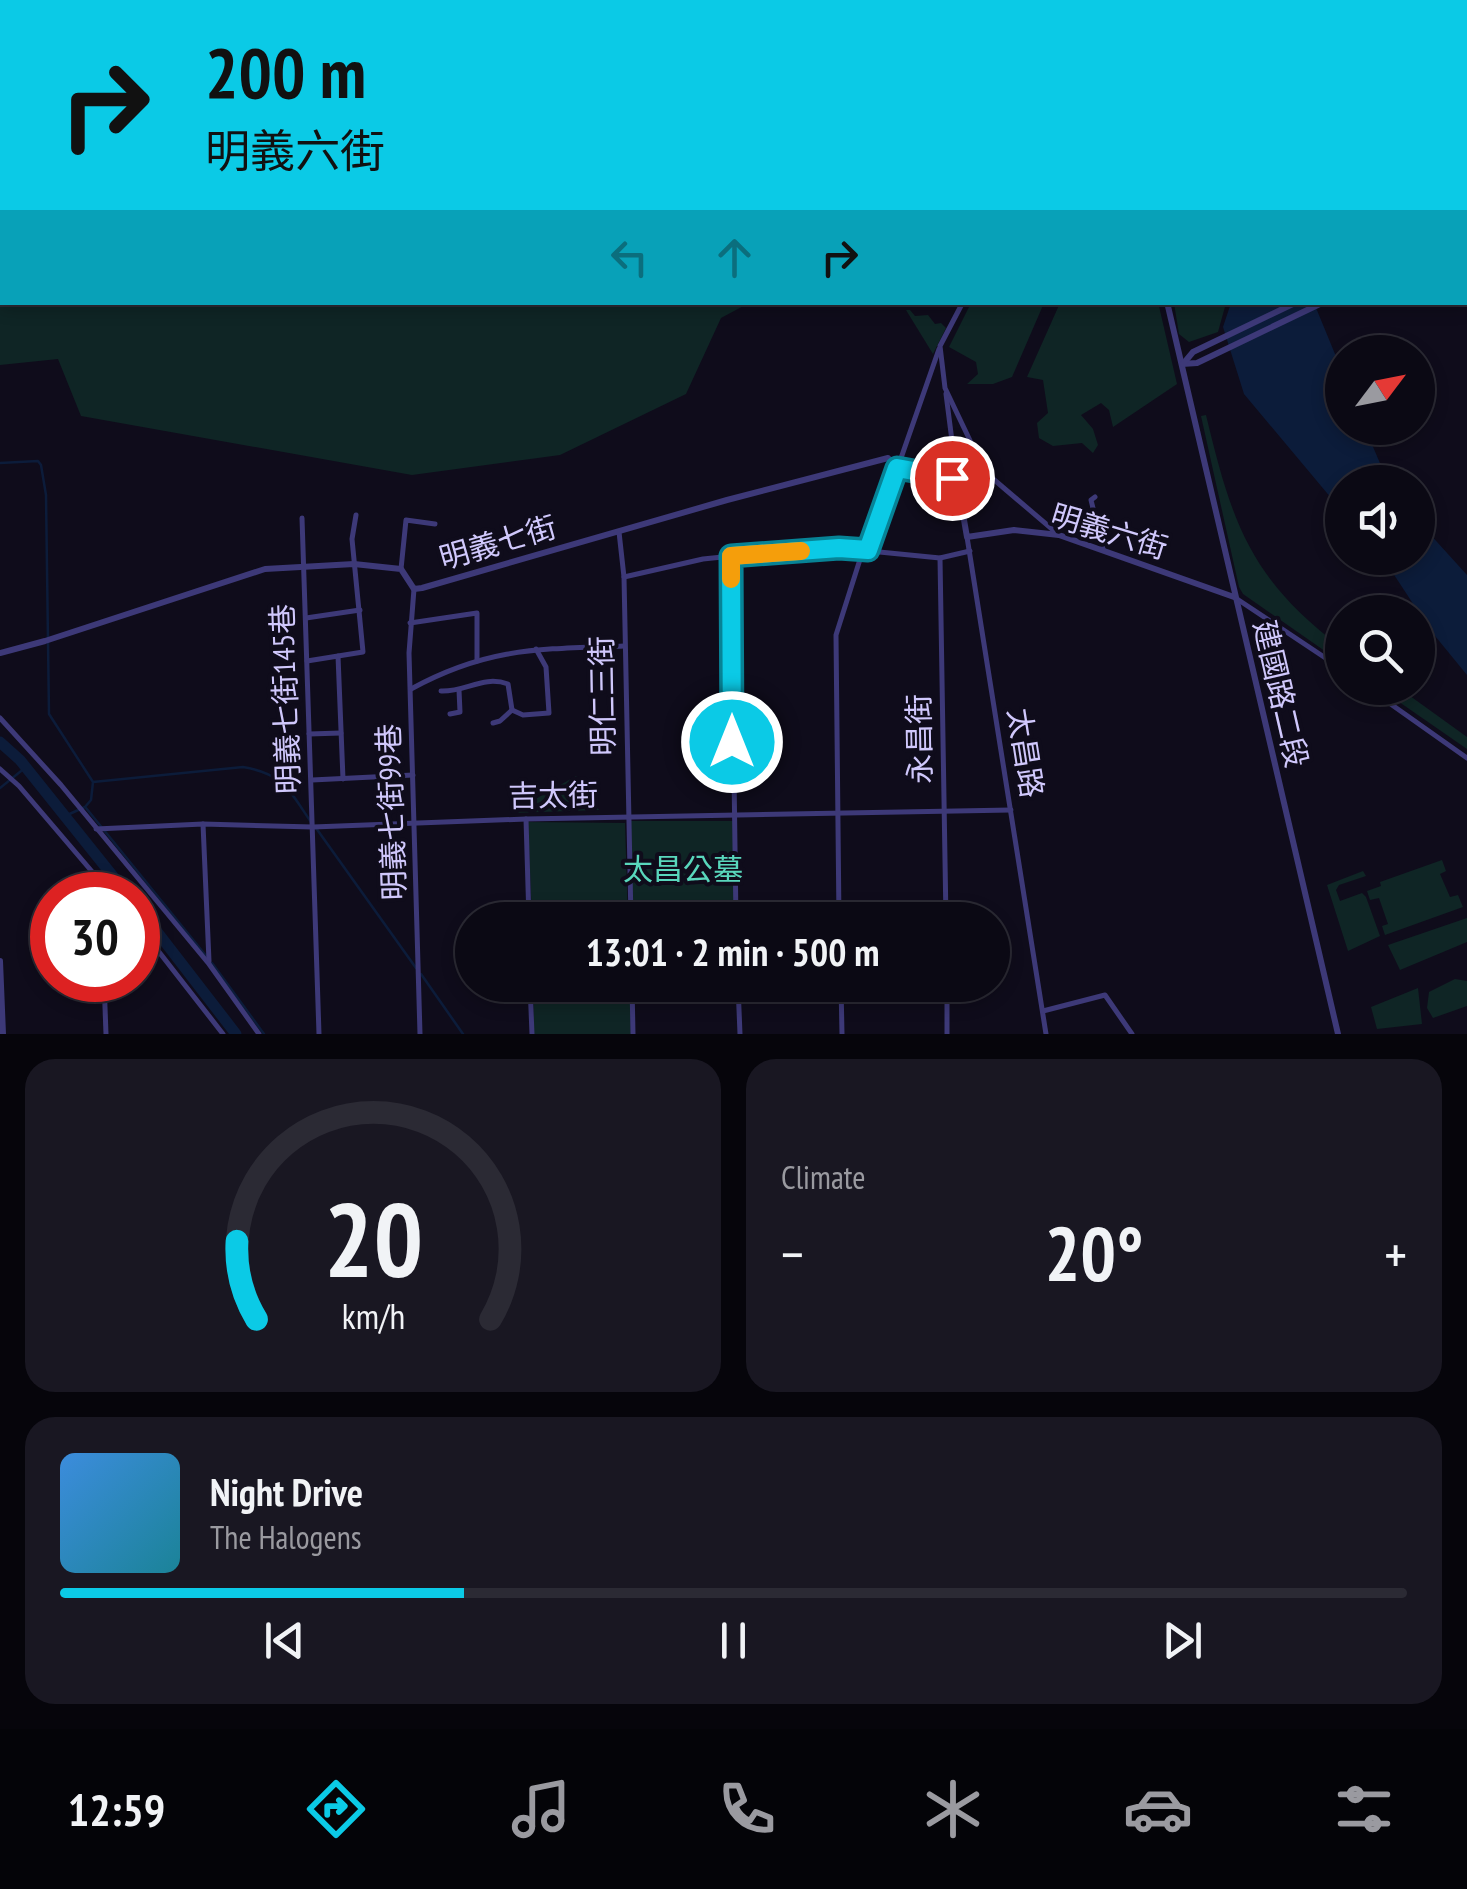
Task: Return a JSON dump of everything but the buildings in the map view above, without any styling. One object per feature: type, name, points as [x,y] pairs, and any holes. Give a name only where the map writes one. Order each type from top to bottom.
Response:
[{"type":"street","points":[[324,0],[345,0]]},
{"type":"street","points":[[839,902],[836,635],[940,346],[961,305]]},
{"type":"street","name":"建國路二段","points":[[1167,305],[1338,1034]]},
{"type":"street","points":[[1182,364],[1193,352],[1290,305]]},
{"type":"street","points":[[1182,364],[1197,363],[1318,305]]},
{"type":"street","points":[[940,346],[957,480]]},
{"type":"street","points":[[945,388],[984,472],[1059,534]]},
{"type":"street","name":"明義七街","points":[[0,653],[265,569],[354,564],[401,569],[414,589],[874,460],[888,458],[897,468],[957,480]]},
{"type":"street","name":"太昌路","points":[[957,480],[1046,1034]]},
{"type":"street","points":[[1095,498],[1091,500],[1102,549]]},
{"type":"street","points":[[307,661],[363,652],[352,539],[356,515]]},
{"type":"street","name":"明義七街145巷","points":[[302,518],[318,1034]]},
{"type":"street","points":[[401,569],[406,520],[435,524]]},
{"type":"street","name":"明義六街","points":[[968,538],[1014,530],[1059,534],[1234,597]]},
{"type":"street","name":"明仁三街","points":[[618,532],[624,577],[630,902]]},
{"type":"street","points":[[624,577],[731,556],[839,548],[940,558],[970,551]]},
{"type":"street","points":[[731,556],[735,902]]},
{"type":"street","name":"永昌街","points":[[940,558],[946,902]]},
{"type":"street","name":"明義七街99巷","points":[[414,589],[410,623],[420,1034]]},
{"type":"street","points":[[1234,597],[1325,658]]},
{"type":"street","points":[[306,618],[360,610]]},
{"type":"street","points":[[410,623],[477,614],[478,660]]},
{"type":"street","points":[[411,690],[440,674],[517,650],[624,646]]},
{"type":"street","points":[[512,710],[523,715],[549,713],[546,667],[536,649]]},
{"type":"street","points":[[338,656],[343,779]]},
{"type":"street","points":[[441,691],[459,690],[490,679],[508,684],[512,710]]},
{"type":"street","points":[[450,714],[460,712],[459,690]]},
{"type":"street","points":[[1392,705],[1467,758]]},
{"type":"street","points":[[493,723],[512,710]]},
{"type":"street","points":[[0,718],[209,964],[259,1034]]},
{"type":"street","points":[[309,734],[341,734]]},
{"type":"street","points":[[0,769],[93,872]]},
{"type":"street","points":[[310,780],[414,776]]},
{"type":"street","name":"吉太街","points":[[96,829],[1011,810]]},
{"type":"street","points":[[526,820],[528,902]]},
{"type":"street","points":[[203,824],[209,964]]},
{"type":"street","points":[[160,954],[222,1034]]},
{"type":"street","points":[[0,961],[3,1034]]},
{"type":"street","points":[[1044,1012],[1105,996],[1132,1034]]},
{"type":"street","points":[[105,1002],[106,1034]]},
{"type":"street","points":[[531,1002],[532,1034]]},
{"type":"street","points":[[632,1002],[633,1034]]},
{"type":"street","points":[[739,1002],[740,1034]]},
{"type":"street","points":[[841,1002],[842,1034]]},
{"type":"street","points":[[947,1002],[948,1034]]},
{"type":"green space","points":[[0,305],[745,305],[721,318],[686,394],[560,455],[412,475],[81,416],[58,359],[0,365]]},
{"type":"green space","points":[[970,305],[1043,305],[1012,377],[993,384],[967,384],[978,374],[976,362],[949,347]]},
{"type":"green space","points":[[1059,305],[1159,305],[1177,384],[1113,427],[1109,410],[1101,403],[1081,415],[1093,429],[1098,445],[1093,453],[1082,443],[1053,446],[1039,438],[1037,423],[1048,413],[1043,380],[1027,377]]},
{"type":"green space","points":[[1174,305],[1225,305],[1218,332],[1189,342],[1179,334]]},
{"type":"green space","points":[[906,310],[915,316],[928,315],[935,324],[946,328],[933,354]]},
{"type":"green space","points":[[1206,415],[1225,487],[1249,546],[1286,598],[1325,634],[1325,651],[1243,594],[1239,587],[1201,416]]},
{"type":"green space","points":[[1404,705],[1423,705],[1467,737],[1467,749]]},
{"type":"green space","points":[[576,776],[599,810],[511,813]]},
{"type":"green space","name":"太昌公墓","points":[[630,821],[734,821],[736,902],[632,902]]},
{"type":"green space","points":[[528,822],[625,823],[627,902],[531,902]]},
{"type":"green space","points":[[1442,860],[1446,871],[1440,874],[1450,897],[1458,895],[1463,907],[1385,935],[1382,926],[1388,924],[1379,898],[1370,900],[1367,891],[1381,886],[1380,882]]},
{"type":"green space","points":[[1363,871],[1366,876],[1339,885],[1336,890],[1340,901],[1362,893],[1366,897],[1380,936],[1348,951],[1327,885]]},
{"type":"green space","points":[[1467,918],[1467,942],[1400,970],[1388,945]]},
{"type":"green space","points":[[1455,979],[1467,981],[1467,1006],[1433,1018],[1427,1008],[1429,992]]},
{"type":"green space","points":[[1418,988],[1422,1024],[1377,1029],[1371,1007]]},
{"type":"green space","points":[[533,1002],[630,1002],[631,1034],[534,1034]]},
{"type":"water","points":[[1230,305],[1315,305],[1327,335],[1325,445],[1372,445],[1381,465],[1325,465],[1325,491],[1244,394],[1223,327]]},
{"type":"water","points":[[1435,540],[1467,575],[1467,675],[1435,636],[1435,595],[1407,595],[1394,575],[1435,575]]},
{"type":"waterway","points":[[0,463],[38,461],[41,465],[46,495],[49,714],[93,782],[91,800],[65,816]]},
{"type":"waterway","points":[[0,742],[20,760],[110,872]]},
{"type":"waterway","points":[[0,788],[26,767]]},
{"type":"waterway","points":[[93,782],[243,767],[277,779],[311,822]]},
{"type":"waterway","points":[[86,808],[207,957]]},
{"type":"waterway","points":[[316,828],[416,968]]},
{"type":"waterway","points":[[160,936],[236,1034]]},
{"type":"waterway","points":[[212,963],[264,1034]]},
{"type":"waterway","points":[[421,974],[463,1034]]},
{"type":"slow traffic","points":[[731,579],[731,556],[801,551]]},
{"type":"route","points":[[732,742],[731,556],[839,548],[868,550],[897,468],[952,478]]}]
